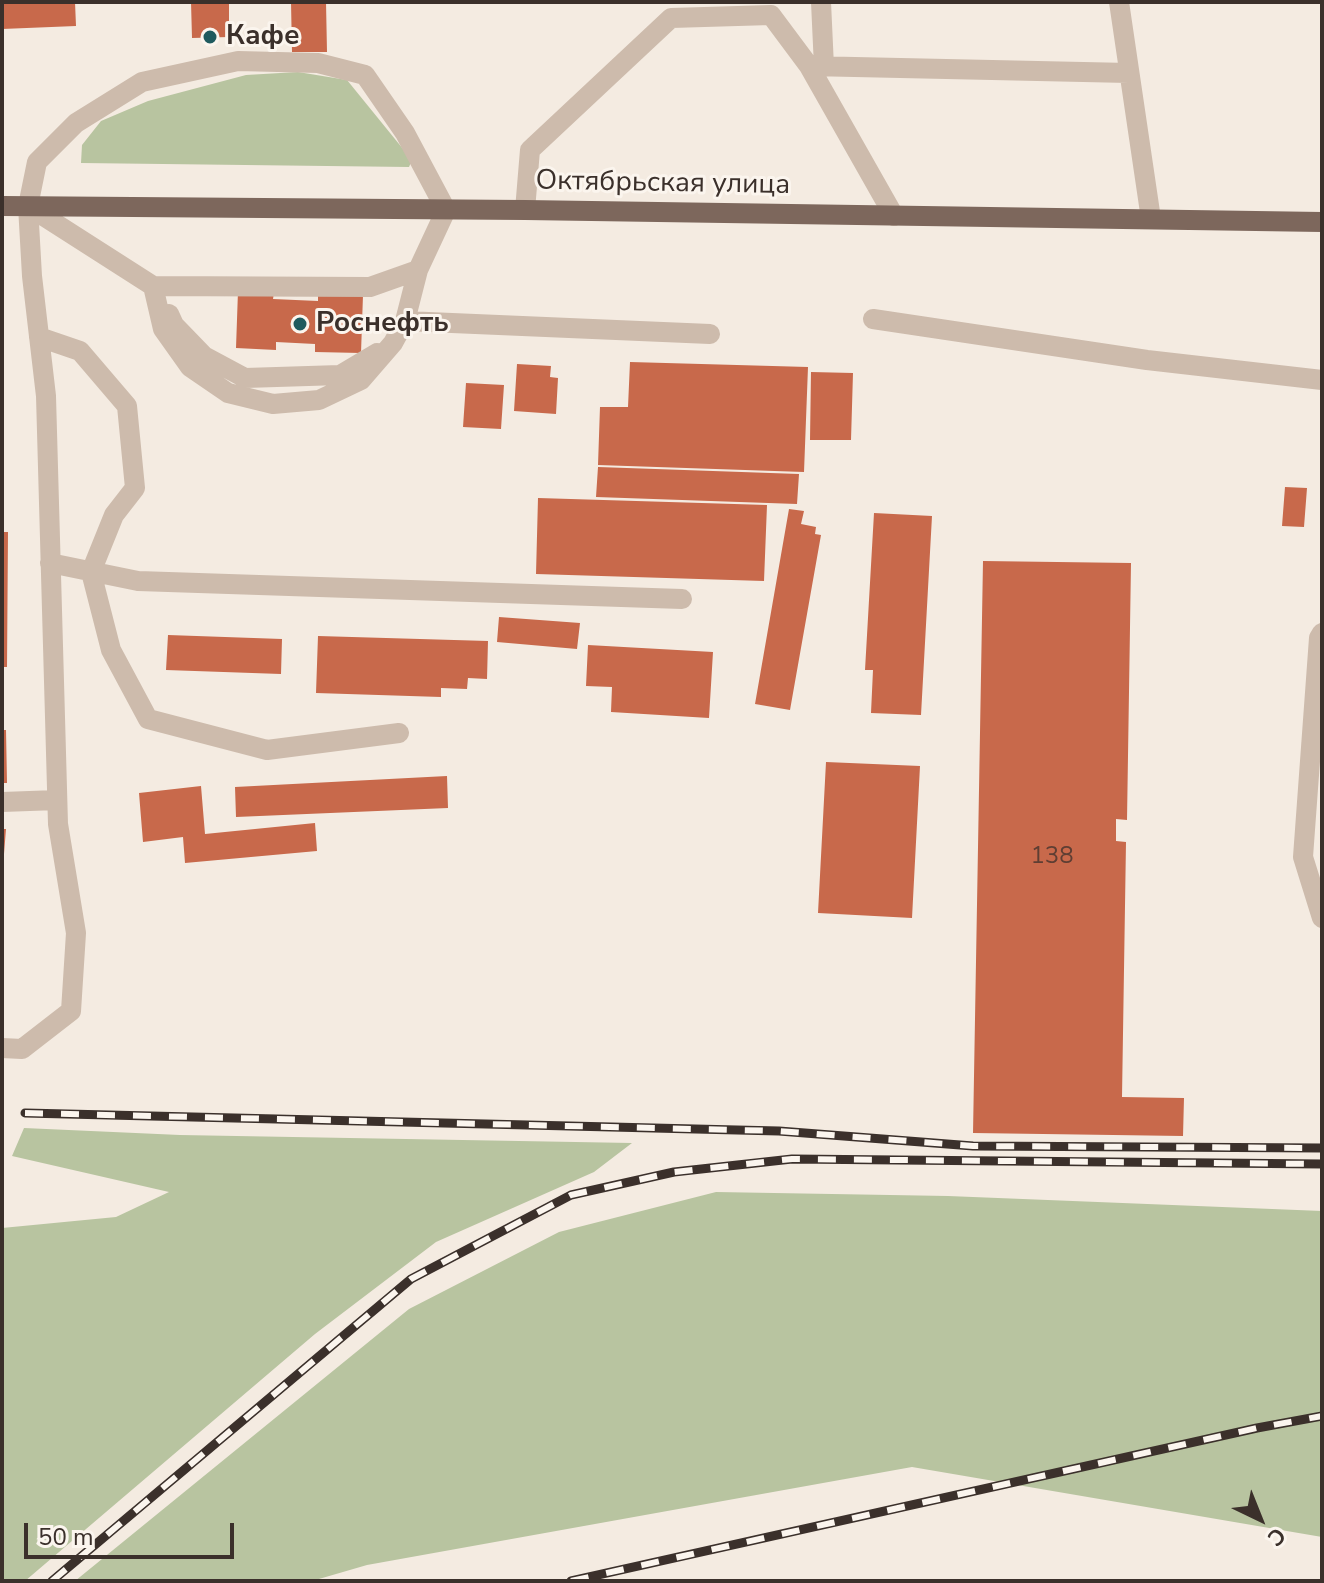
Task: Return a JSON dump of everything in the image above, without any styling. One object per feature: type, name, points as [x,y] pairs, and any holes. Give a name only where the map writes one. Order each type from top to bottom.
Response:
[{"type":"main road","name":"Октябрьская улица","points":[[2,206],[1322,222]]},
{"type":"street","points":[[816,67],[821,2]]},
{"type":"street","points":[[1119,2],[1151,219]]},
{"type":"street","points":[[525,210],[530,150],[671,18],[771,15],[816,67],[894,216]]},
{"type":"street","points":[[2,1048],[22,1049],[71,1011],[76,933],[58,824],[46,396],[28,206],[37,162],[76,123],[142,82],[238,61],[318,63],[365,75],[405,133],[446,210],[418,270],[405,321],[393,343],[361,380],[319,400],[273,404],[228,393],[190,367],[163,329],[153,286]]},
{"type":"street","points":[[816,67],[1129,73]]},
{"type":"street","points":[[28,206],[153,286],[370,287],[418,270]]},
{"type":"street","points":[[873,319],[1147,360],[1322,380]]},
{"type":"street","points":[[405,321],[710,334]]},
{"type":"street","points":[[39,337],[80,351],[127,406],[135,488],[114,515],[91,572],[111,650],[148,719],[267,750],[399,733]]},
{"type":"street","points":[[50,563],[138,581],[682,599]]},
{"type":"street","points":[[1322,633],[1319,638],[1303,857],[1322,918]]},
{"type":"street","points":[[2,802],[57,800]]},
{"type":"green space","points":[[298,72],[347,80],[412,160],[409,167],[81,163],[82,145],[101,121],[148,101],[246,75]]},
{"type":"green space","points":[[24,1128],[180,1135],[632,1143],[594,1172],[436,1242],[315,1334],[25,1581],[2,1581],[2,1228],[116,1217],[169,1192],[12,1156]]},
{"type":"green space","points":[[716,1192],[948,1196],[1322,1211],[1322,1537],[912,1467],[367,1565],[312,1581],[75,1581],[409,1309],[559,1232]]},
{"type":"building","points":[[2,2],[75,2],[76,26],[2,29]]},
{"type":"building","points":[[191,2],[229,2],[229,37],[192,38]]},
{"type":"building","points":[[291,2],[326,2],[327,52],[292,52]]},
{"type":"building","points":[[238,291],[274,293],[273,299],[318,301],[318,294],[363,295],[361,353],[315,352],[315,344],[276,342],[276,350],[236,348]]},
{"type":"building","points":[[630,362],[808,367],[804,472],[598,465],[600,407],[628,407]]},
{"type":"building","points":[[517,364],[551,366],[550,377],[558,378],[556,414],[514,411]]},
{"type":"building","points":[[811,372],[853,373],[851,440],[810,440]]},
{"type":"building","points":[[466,383],[504,385],[501,429],[463,427]]},
{"type":"building","points":[[598,467],[799,474],[797,504],[596,497]]},
{"type":"building","points":[[1285,487],[1307,488],[1304,527],[1282,526]]},
{"type":"building","points":[[538,498],[767,505],[764,581],[536,574]]},
{"type":"building","points":[[789,509],[804,511],[801,524],[816,527],[815,534],[821,535],[790,710],[755,704]]},
{"type":"building","points":[[874,513],[932,516],[921,715],[871,713],[873,670],[865,670]]},
{"type":"building","points":[[2,532],[8,532],[7,667],[2,667]]},
{"type":"building","points":[[983,561],[1131,563],[1127,820],[1116,819],[1116,841],[1126,842],[1122,1097],[1184,1098],[1183,1136],[973,1133]]},
{"type":"building","points":[[499,617],[580,623],[577,649],[497,642]]},
{"type":"building","points":[[168,635],[282,639],[281,674],[166,670]]},
{"type":"building","points":[[318,636],[488,641],[487,679],[468,678],[467,689],[441,688],[441,697],[316,693]]},
{"type":"building","points":[[588,645],[713,652],[709,718],[611,712],[612,687],[586,686]]},
{"type":"building","points":[[2,730],[6,730],[7,783],[2,783]]},
{"type":"building","points":[[826,762],[920,766],[912,918],[818,913]]},
{"type":"building","points":[[447,776],[448,808],[236,817],[235,787]]},
{"type":"building","points":[[201,786],[205,834],[315,823],[317,851],[185,863],[183,837],[143,842],[139,793]]},
{"type":"building","points":[[2,829],[6,829],[4,854],[2,854]]},
{"type":"railway","points":[[25,1113],[779,1131],[973,1146],[1322,1148]]},
{"type":"railway","points":[[52,1581],[411,1279],[571,1195],[674,1172],[792,1159],[1322,1164]]},
{"type":"railway","points":[[571,1581],[1322,1416]]},
{"type":"place","name":"Кафе","points":[[210,37]]},
{"type":"place","name":"Роснефть","points":[[300,324]]}]
